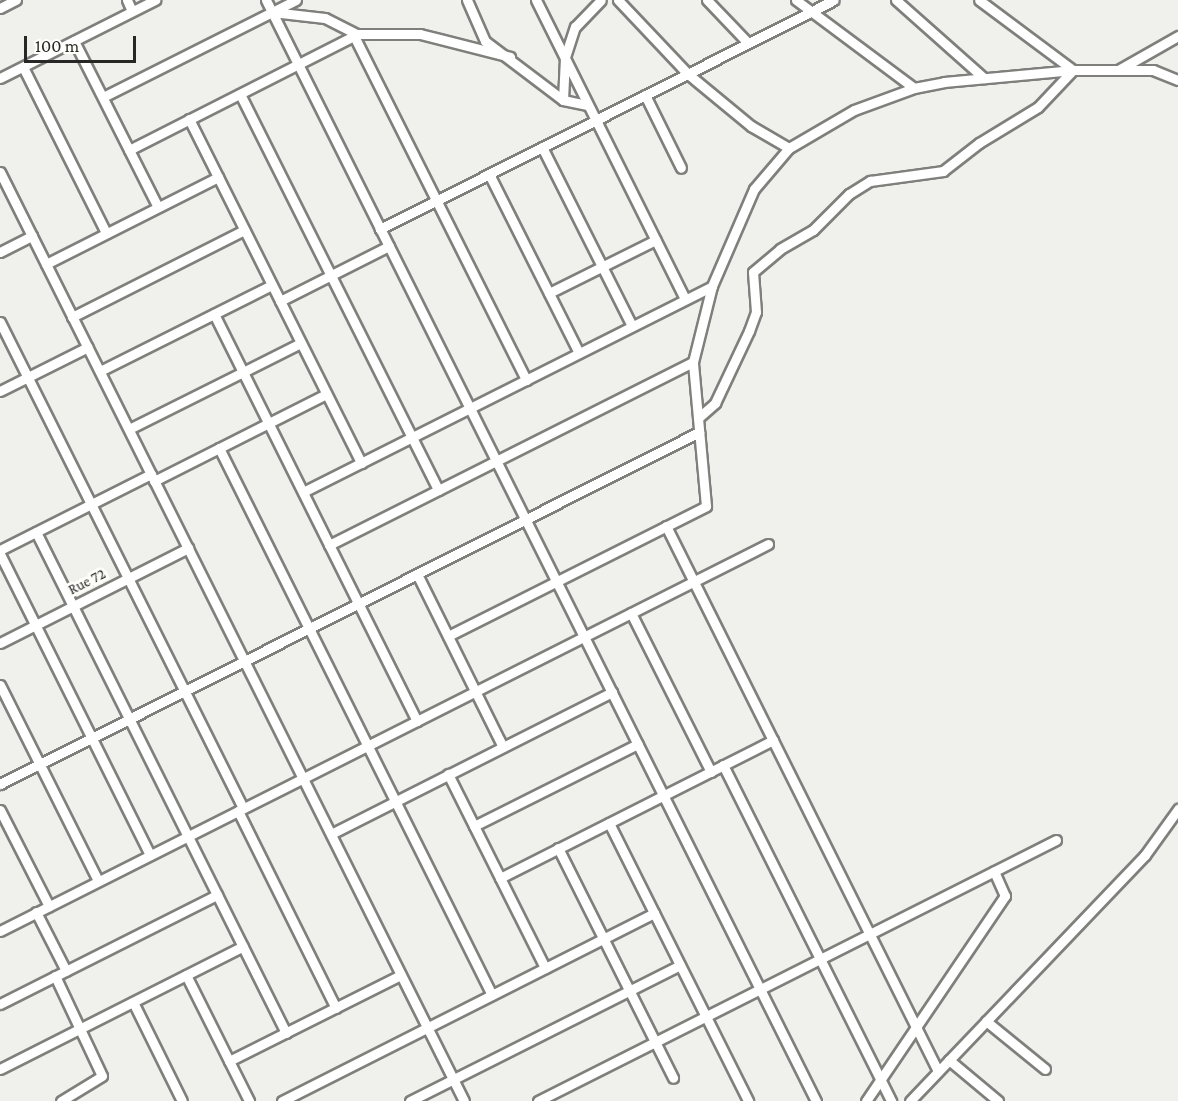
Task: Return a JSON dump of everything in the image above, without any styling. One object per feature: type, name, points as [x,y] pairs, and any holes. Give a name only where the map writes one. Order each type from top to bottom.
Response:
[{"type":"street","points":[[0,8],[16,0]]},
{"type":"street","points":[[127,0],[132,12]]},
{"type":"street","points":[[0,78],[155,0]]},
{"type":"street","points":[[266,0],[816,1101]]},
{"type":"street","points":[[103,97],[296,0]]},
{"type":"street","points":[[467,0],[485,41],[510,57],[563,100],[587,105]]},
{"type":"street","points":[[536,0],[685,299]]},
{"type":"street","points":[[563,100],[565,57],[575,27],[601,0]]},
{"type":"street","points":[[618,0],[688,74],[751,126],[789,147]]},
{"type":"street","points":[[706,0],[748,43]]},
{"type":"street","points":[[796,0],[808,13],[914,88]]},
{"type":"street","points":[[380,229],[834,0]]},
{"type":"street","points":[[896,0],[984,78]]},
{"type":"street","points":[[979,0],[1073,70]]},
{"type":"street","points":[[272,12],[325,18],[357,34],[420,34],[510,57]]},
{"type":"street","points":[[129,150],[354,36],[525,380]]},
{"type":"street","points":[[1118,70],[1178,36]]},
{"type":"street","points":[[74,41],[158,207]]},
{"type":"street","points":[[23,67],[106,233]]},
{"type":"street","points":[[698,418],[715,403],[752,322],[753,272],[780,249],[813,230],[849,194],[870,181],[943,171],[979,143],[1038,107],[1073,70]]},
{"type":"street","points":[[448,636],[706,506],[693,362],[712,286],[754,189],[789,147],[854,110],[914,88],[984,78],[1073,70],[1153,70],[1178,80]]},
{"type":"street","points":[[240,93],[438,490]]},
{"type":"street","points":[[645,95],[681,168]]},
{"type":"street","points":[[189,119],[361,463]]},
{"type":"street","points":[[542,147],[632,326]]},
{"type":"street","points":[[0,172],[464,1101]]},
{"type":"street","points":[[489,174],[579,353]]},
{"type":"street","points":[[46,264],[218,177]]},
{"type":"street","points":[[72,317],[244,230]]},
{"type":"street","points":[[0,252],[32,236]]},
{"type":"street","points":[[549,293],[656,240]]},
{"type":"street","points":[[280,301],[389,246]]},
{"type":"street","points":[[100,371],[272,285]]},
{"type":"street","points":[[303,492],[712,286]]},
{"type":"street","points":[[214,314],[417,721]]},
{"type":"street","points":[[0,322],[184,691],[336,1008]]},
{"type":"street","points":[[129,429],[301,343]]},
{"type":"street","points":[[0,391],[88,347]]},
{"type":"street","points":[[329,545],[693,362]]},
{"type":"street","points":[[150,855],[0,552],[91,504],[219,448],[326,394]]},
{"type":"street","points":[[0,784],[699,432]]},
{"type":"street","points":[[219,448],[492,995]]},
{"type":"street","points":[[666,526],[938,1071]]},
{"type":"street","points":[[36,532],[286,1033]]},
{"type":"street","points":[[0,931],[768,544]]},
{"type":"street","name":"Rue 72","points":[[0,642],[188,548]]},
{"type":"street","points":[[417,574],[503,747]]},
{"type":"street","points":[[631,613],[711,772]]},
{"type":"street","points":[[0,685],[98,881]]},
{"type":"street","points":[[331,834],[612,692]]},
{"type":"street","points":[[500,878],[773,740]]},
{"type":"street","points":[[474,826],[638,744]]},
{"type":"street","points":[[723,765],[891,1101]]},
{"type":"street","points":[[448,774],[545,968]]},
{"type":"street","points":[[910,1101],[1145,855],[1178,809]]},
{"type":"street","points":[[0,810],[49,906]]},
{"type":"street","points":[[609,823],[748,1101]]},
{"type":"street","points":[[538,1101],[1056,840]]},
{"type":"street","points":[[558,848],[673,1078]]},
{"type":"street","points":[[866,1101],[1005,896],[994,871]]},
{"type":"street","points":[[0,1004],[217,895]]},
{"type":"street","points":[[36,912],[66,971]]},
{"type":"street","points":[[282,1101],[654,914]]},
{"type":"street","points":[[0,1069],[243,946]]},
{"type":"street","points":[[410,1101],[680,965]]},
{"type":"street","points":[[186,975],[249,1101]]},
{"type":"street","points":[[230,1061],[401,975]]},
{"type":"street","points":[[55,976],[102,1076],[61,1101]]},
{"type":"street","points":[[133,1002],[182,1101]]},
{"type":"street","points":[[986,1021],[1046,1069]]},
{"type":"street","points":[[949,1060],[998,1101]]}]
